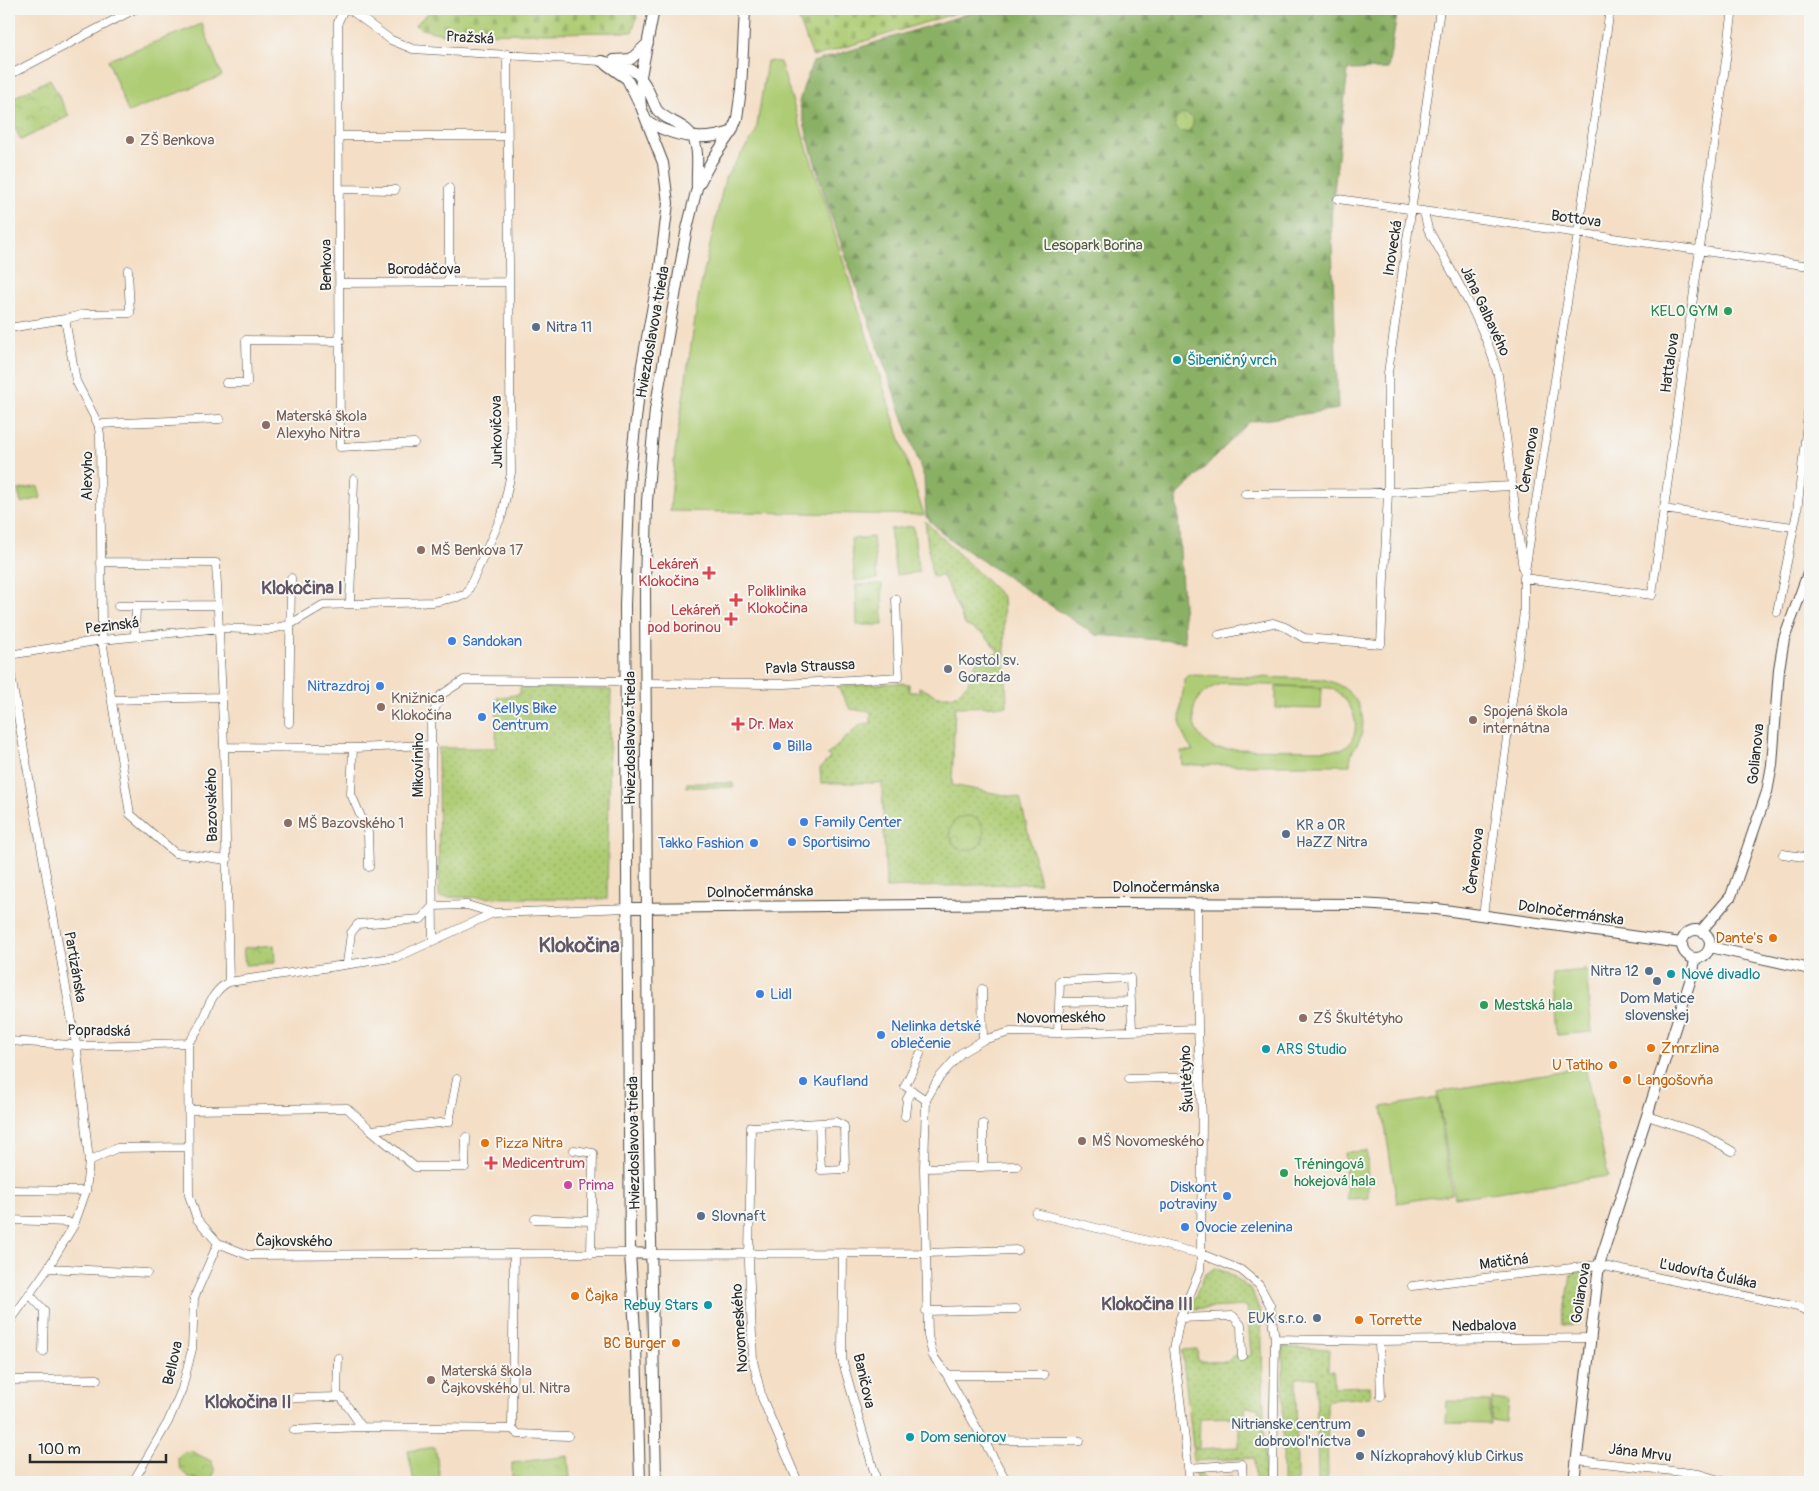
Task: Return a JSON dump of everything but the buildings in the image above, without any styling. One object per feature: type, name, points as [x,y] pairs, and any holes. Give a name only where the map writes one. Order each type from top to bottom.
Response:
[{"type":"street","points":[[9,75],[135,9]]},
{"type":"street","name":"Benkova","points":[[344,9],[338,22],[340,447],[414,443]]},
{"type":"street","name":"Pražská","points":[[349,9],[391,40],[413,49],[601,61]]},
{"type":"street","name":"Hviezdoslavova trieda","points":[[640,1482],[636,1348],[630,1253],[625,605],[630,473],[642,365],[660,267],[668,202],[663,163],[641,107],[641,76],[649,43],[654,9]]},
{"type":"street","name":"Hviezdoslavova trieda","points":[[656,1482],[648,1095],[645,683],[646,526],[655,410],[686,233],[696,188],[732,131],[737,118],[741,90],[745,9]]},
{"type":"street","name":"Inovecká","points":[[1219,635],[1273,623],[1285,627],[1304,638],[1381,644],[1388,492],[1388,372],[1440,9]]},
{"type":"street","name":"Červenova","points":[[1483,915],[1524,612],[1524,578],[1578,233],[1610,9]]},
{"type":"street","name":"Hattalova","points":[[1524,578],[1652,594],[1733,9]]},
{"type":"street","points":[[601,61],[631,59],[649,43]]},
{"type":"street","name":"Jurkovičova","points":[[220,628],[267,630],[290,625],[323,605],[350,602],[433,602],[466,595],[502,515],[511,473],[507,54]]},
{"type":"street","points":[[601,61],[626,66],[641,76],[657,110],[687,130],[693,137],[696,150],[696,188]]},
{"type":"street","points":[[601,61],[627,79],[641,107]]},
{"type":"street","points":[[647,120],[661,129],[693,137],[716,137],[732,131]]},
{"type":"street","points":[[339,136],[507,136]]},
{"type":"street","points":[[449,188],[449,282]]},
{"type":"street","points":[[339,189],[395,190]]},
{"type":"street","name":"Bottova","points":[[1338,199],[1810,266]]},
{"type":"street","name":"Jána Galbavého","points":[[1424,212],[1428,229],[1480,327],[1494,359],[1498,375],[1524,578]]},
{"type":"street","points":[[9,328],[85,314],[130,313],[128,270]]},
{"type":"street","name":"Borodáčova","points":[[340,283],[508,282]]},
{"type":"street","name":"Alexyho","points":[[65,319],[76,381],[98,424],[100,434],[102,640],[130,814],[175,853],[227,860]]},
{"type":"street","points":[[226,383],[246,383],[246,340],[340,341]]},
{"type":"street","points":[[1777,612],[1797,512],[1809,420],[1810,396]]},
{"type":"street","points":[[98,424],[220,419]]},
{"type":"street","points":[[350,602],[354,479]]},
{"type":"street","points":[[1245,494],[1388,492],[1512,486]]},
{"type":"street","points":[[1663,509],[1793,527]]},
{"type":"street","name":"Bazovského","points":[[100,562],[216,562],[224,748],[229,982]]},
{"type":"street","name":"Golianova","points":[[1701,931],[1731,896],[1767,792],[1779,669],[1784,639],[1810,568]]},
{"type":"street","points":[[289,722],[291,578]]},
{"type":"street","name":"Pavla Straussa","points":[[645,683],[785,684],[899,677],[896,599]]},
{"type":"street","points":[[118,606],[217,605]]},
{"type":"street","points":[[135,636],[136,606]]},
{"type":"street","name":"Pezinská","points":[[9,655],[102,640],[220,628]]},
{"type":"street","name":"Partizánska","points":[[9,665],[75,1044],[89,1161],[86,1191],[74,1224],[48,1268],[9,1323]]},
{"type":"street","name":"Mikovíniho","points":[[433,940],[432,718],[441,695],[464,680],[626,681]]},
{"type":"street","points":[[626,681],[645,683]]},
{"type":"street","points":[[112,700],[222,697]]},
{"type":"street","points":[[224,748],[353,748],[432,744]]},
{"type":"street","points":[[353,748],[351,794],[368,834],[369,867]]},
{"type":"street","points":[[1783,854],[1810,858]]},
{"type":"street","name":"Dolnočermánska","points":[[628,908],[1197,902],[1360,904],[1437,909],[1681,943]]},
{"type":"street","name":"Škultétyho","points":[[1190,1482],[1174,1349],[1180,1318],[1200,1270],[1201,1254],[1202,1118],[1198,1029],[1197,902]]},
{"type":"street","points":[[347,963],[351,933],[358,924],[421,919],[433,906],[467,906],[493,912],[628,908]]},
{"type":"street","points":[[188,1043],[199,1029],[214,995],[229,982],[347,963],[398,957],[493,912]]},
{"type":"street","points":[[1694,930],[1701,931],[1709,938],[1710,947],[1705,956],[1695,959],[1685,954],[1681,943],[1688,932],[1694,930]]},
{"type":"street","points":[[1710,947],[1810,969]]},
{"type":"street","name":"Golianova","points":[[1574,1482],[1600,1264],[1693,972],[1695,959]]},
{"type":"street","points":[[1058,1033],[1060,981],[1130,978],[1132,1030]]},
{"type":"street","points":[[982,989],[983,1040]]},
{"type":"street","points":[[1059,1002],[1131,1001]]},
{"type":"street","name":"Novomeského","points":[[1007,1482],[947,1375],[933,1356],[928,1336],[924,1168],[926,1100],[938,1079],[960,1053],[983,1040],[1010,1032],[1058,1033],[1198,1029]]},
{"type":"street","name":"Popradská","points":[[9,1042],[112,1046],[188,1043]]},
{"type":"street","name":"Čajkovského","points":[[188,1043],[189,1195],[197,1219],[218,1243],[248,1255],[630,1253]]},
{"type":"street","points":[[920,1054],[905,1086],[926,1100]]},
{"type":"street","points":[[1129,1079],[1200,1077]]},
{"type":"street","points":[[371,1130],[449,1122],[457,1080]]},
{"type":"street","points":[[905,1116],[907,1099],[912,1090]]},
{"type":"street","points":[[628,1095],[648,1095]]},
{"type":"street","points":[[189,1110],[347,1108],[415,1167],[466,1167],[466,1136]]},
{"type":"street","points":[[1648,1116],[1700,1133],[1732,1151]]},
{"type":"street","points":[[836,1122],[844,1126],[845,1169],[821,1170],[819,1124],[836,1122]]},
{"type":"street","name":"Novomeského","points":[[798,1482],[762,1398],[753,1361],[749,1254],[751,1127],[819,1124]]},
{"type":"street","points":[[983,1124],[983,1167]]},
{"type":"street","points":[[89,1161],[117,1148],[188,1147]]},
{"type":"street","points":[[574,1150],[593,1153],[590,1221],[591,1254]]},
{"type":"street","points":[[924,1168],[1017,1166]]},
{"type":"street","points":[[9,1190],[86,1191]]},
{"type":"street","points":[[1036,1213],[1201,1254],[1241,1270],[1259,1285],[1270,1305],[1275,1339],[1273,1482]]},
{"type":"street","points":[[535,1219],[590,1221]]},
{"type":"street","points":[[9,1220],[68,1222],[74,1224]]},
{"type":"street","name":"Bellova","points":[[133,1482],[168,1422],[182,1389],[192,1349],[194,1298],[218,1243]]},
{"type":"street","points":[[630,1253],[925,1253],[1018,1250]]},
{"type":"street","name":"Baničova","points":[[843,1253],[842,1360],[877,1482]]},
{"type":"street","points":[[512,1429],[514,1255]]},
{"type":"street","name":"Matičná","points":[[1412,1286],[1600,1264]]},
{"type":"street","name":"Ľudovíta Čuláka","points":[[1600,1264],[1798,1307],[1810,1312]]},
{"type":"street","points":[[48,1268],[147,1273]]},
{"type":"street","points":[[29,1294],[44,1310],[43,1352]]},
{"type":"street","points":[[926,1311],[1016,1309]]},
{"type":"street","points":[[1180,1318],[1233,1316],[1242,1325],[1242,1356]]},
{"type":"street","name":"Nedbalova","points":[[1275,1339],[1379,1341],[1590,1338]]},
{"type":"street","points":[[1379,1341],[1381,1396]]},
{"type":"street","points":[[337,1397],[338,1358]]},
{"type":"street","points":[[947,1375],[1044,1374]]},
{"type":"street","points":[[9,1380],[97,1379]]},
{"type":"street","points":[[295,1398],[341,1397],[362,1427]]},
{"type":"street","points":[[294,1430],[362,1427],[512,1429],[518,1434],[568,1436]]},
{"type":"street","points":[[982,1440],[1080,1441]]},
{"type":"street","name":"Jána Mrvu","points":[[1577,1460],[1726,1482]]},
{"type":"street","points":[[1188,1468],[1242,1464],[1243,1482]]},
{"type":"green space","points":[[433,9],[631,9],[634,10],[637,17],[632,32],[443,34],[421,29],[415,25]]},
{"type":"green space","points":[[795,9],[969,9],[813,57]]},
{"type":"green space","name":"Lesopark Borina","points":[[983,9],[1398,9],[1388,69],[1348,70],[1331,217],[1338,409],[1249,422],[1177,496],[1185,642],[1096,635],[949,539],[926,517],[924,477],[827,204],[799,102],[813,62]]},
{"type":"green space","points":[[202,24],[222,76],[128,112],[108,60]]},
{"type":"green space","points":[[767,61],[780,62],[924,515],[670,511],[675,452],[698,299],[725,178],[756,132]]},
{"type":"green space","points":[[50,79],[69,116],[21,140],[9,116],[9,100]]},
{"type":"green space","points":[[1180,114],[1188,114],[1193,119],[1191,130],[1180,132],[1175,127],[1175,119]]},
{"type":"green space","points":[[38,486],[41,498],[21,503],[18,490]]},
{"type":"green space","points":[[925,521],[1003,597],[1007,706],[955,707],[952,785],[1020,798],[1040,883],[886,888],[882,783],[821,783],[820,768],[830,758],[827,755],[861,724],[871,723],[871,712],[850,709],[837,686],[900,683],[909,684],[909,692],[919,692],[919,687],[937,696],[955,696],[968,683],[976,662],[999,652],[984,634],[965,625],[943,576],[932,577]]},
{"type":"green space","points":[[913,526],[919,572],[896,575],[890,529]]},
{"type":"green space","points":[[873,537],[877,579],[855,581],[851,539]]},
{"type":"green space","points":[[882,584],[883,625],[857,625],[856,585]]},
{"type":"green space","points":[[1190,675],[1320,679],[1339,685],[1353,696],[1358,704],[1363,722],[1361,737],[1351,755],[1350,765],[1182,765],[1181,751],[1193,751],[1181,724],[1180,715],[1184,679]],"holes":[[[1225,683],[1330,688],[1345,700],[1351,708],[1354,717],[1354,735],[1341,750],[1215,749],[1204,741],[1197,732],[1194,722],[1193,712],[1196,702],[1212,687]]]},
{"type":"green space","points":[[1276,686],[1322,688],[1321,709],[1276,708]]},
{"type":"green space","points":[[520,687],[611,690],[607,899],[439,897],[438,748],[496,748],[497,698],[520,694]]},
{"type":"green space","points":[[687,783],[733,783],[734,787],[686,787]]},
{"type":"green space","points":[[967,816],[974,817],[979,821],[983,826],[983,840],[979,845],[974,849],[967,850],[960,849],[955,845],[951,840],[950,833],[951,826],[955,821],[960,817]]},
{"type":"green space","points":[[274,945],[275,963],[245,965],[243,948]]},
{"type":"green space","points":[[1586,970],[1592,1032],[1557,1035],[1552,973]]},
{"type":"green space","points":[[1585,1067],[1608,1176],[1455,1198],[1437,1092]]},
{"type":"green space","points":[[1437,1098],[1452,1194],[1397,1203],[1382,1107]]},
{"type":"green space","points":[[1367,1151],[1368,1198],[1347,1199],[1345,1152]]},
{"type":"green space","points":[[1214,1268],[1229,1273],[1252,1291],[1261,1314],[1266,1482],[1255,1482],[1254,1458],[1193,1461],[1193,1449],[1239,1447],[1239,1426],[1258,1425],[1259,1408],[1245,1407],[1246,1417],[1200,1418],[1199,1447],[1193,1447],[1182,1350],[1197,1349],[1198,1361],[1227,1362],[1234,1356],[1251,1356],[1247,1306],[1189,1309],[1205,1275]]},
{"type":"green space","points":[[1587,1270],[1579,1324],[1563,1325],[1571,1274]]},
{"type":"green space","points":[[1283,1347],[1329,1349],[1328,1371],[1334,1371],[1334,1387],[1369,1386],[1370,1397],[1330,1400],[1327,1403],[1328,1482],[1318,1482],[1316,1377],[1296,1378],[1297,1482],[1283,1482]]},
{"type":"green space","points":[[1492,1399],[1508,1401],[1506,1422],[1491,1420]]},
{"type":"green space","points":[[1447,1401],[1490,1402],[1490,1424],[1446,1423]]},
{"type":"green space","points":[[435,1447],[440,1478],[414,1482],[408,1451]]},
{"type":"green space","points":[[191,1451],[211,1461],[215,1471],[213,1476],[207,1479],[196,1480],[190,1478],[181,1470],[178,1457],[184,1452]]},
{"type":"green space","points":[[568,1456],[570,1478],[512,1482],[512,1463]]},
{"type":"green space","points":[[1200,1470],[1204,1480],[1232,1477],[1232,1482],[1197,1482],[1195,1473]]},
{"type":"place","name":"ZŠ Benkova","points":[[130,140]]},
{"type":"place","name":"KELO GYM","points":[[1728,311]]},
{"type":"place","name":"Nitra 11","points":[[536,327]]},
{"type":"place","name":"Šibeničný vrch","points":[[1177,360]]},
{"type":"place","name":"Materská škola Alexyho Nitra","points":[[266,425]]},
{"type":"place","name":"MŠ Benkova 17","points":[[421,550]]},
{"type":"place","name":"Lekáreň Klokočina","points":[[709,573]]},
{"type":"place","name":"Poliklinika Klokočina","points":[[736,600]]},
{"type":"place","name":"Lekáreň pod borinou","points":[[731,619]]},
{"type":"place","name":"Sandokan","points":[[452,641]]},
{"type":"place","name":"Kostol sv. Gorazda","points":[[948,669]]},
{"type":"place","name":"Nitrazdroj","points":[[380,686]]},
{"type":"place","name":"Knižnica Klokočina","points":[[381,707]]},
{"type":"place","name":"Kellys Bike Centrum","points":[[482,717]]},
{"type":"place","name":"Spojená škola internátna","points":[[1473,720]]},
{"type":"place","name":"Dr. Max","points":[[738,724]]},
{"type":"place","name":"Billa","points":[[777,746]]},
{"type":"place","name":"Family Center","points":[[804,822]]},
{"type":"place","name":"MŠ Bazovského 1","points":[[288,823]]},
{"type":"place","name":"KR a OR HaZZ Nitra","points":[[1286,834]]},
{"type":"place","name":"Sportisimo","points":[[792,842]]},
{"type":"place","name":"Takko Fashion","points":[[754,843]]},
{"type":"place","name":"Dante's","points":[[1773,938]]},
{"type":"place","name":"Nitra 12","points":[[1649,971]]},
{"type":"place","name":"Nové divadlo","points":[[1671,974]]},
{"type":"place","name":"Dom Matice slovenskej","points":[[1657,981]]},
{"type":"place","name":"Lidl","points":[[760,994]]},
{"type":"place","name":"Mestská hala","points":[[1484,1005]]},
{"type":"place","name":"ZŠ Škultétyho","points":[[1303,1018]]},
{"type":"place","name":"Nelinka detské oblečenie","points":[[881,1035]]},
{"type":"place","name":"Zmrzlina","points":[[1651,1048]]},
{"type":"place","name":"ARS Studio","points":[[1266,1049]]},
{"type":"place","name":"U Tatiho","points":[[1613,1065]]},
{"type":"place","name":"Langošovňa","points":[[1627,1080]]},
{"type":"place","name":"Kaufland","points":[[803,1081]]},
{"type":"place","name":"MŠ Novomeského","points":[[1082,1141]]},
{"type":"place","name":"Pizza Nitra","points":[[485,1143]]},
{"type":"place","name":"Medicentrum","points":[[491,1163]]},
{"type":"place","name":"Tréningová hokejová hala","points":[[1284,1173]]},
{"type":"place","name":"Prima","points":[[568,1185]]},
{"type":"place","name":"Diskont potraviny","points":[[1227,1196]]},
{"type":"place","name":"Slovnaft","points":[[701,1216]]},
{"type":"place","name":"Ovocie zelenina","points":[[1185,1227]]},
{"type":"place","name":"Čajka","points":[[575,1296]]},
{"type":"place","name":"Rebuy Stars","points":[[708,1305]]},
{"type":"place","name":"EUK s.r.o.","points":[[1317,1318]]},
{"type":"place","name":"Torrette","points":[[1359,1320]]},
{"type":"place","name":"BC Burger","points":[[676,1343]]},
{"type":"place","name":"Materská škola Čajkovského ul. Nitra","points":[[431,1380]]},
{"type":"place","name":"Nitrianske centrum dobrovoľníctva","points":[[1361,1433]]},
{"type":"place","name":"Dom seniorov","points":[[910,1437]]},
{"type":"place","name":"Nízkoprahový klub Cirkus","points":[[1360,1456]]},
{"type":"district","name":"Klokočina I","points":[[302,588]]},
{"type":"district","name":"Klokočina","points":[[579,945]]},
{"type":"district","name":"Klokočina III","points":[[1147,1304]]},
{"type":"district","name":"Klokočina II","points":[[248,1402]]}]
